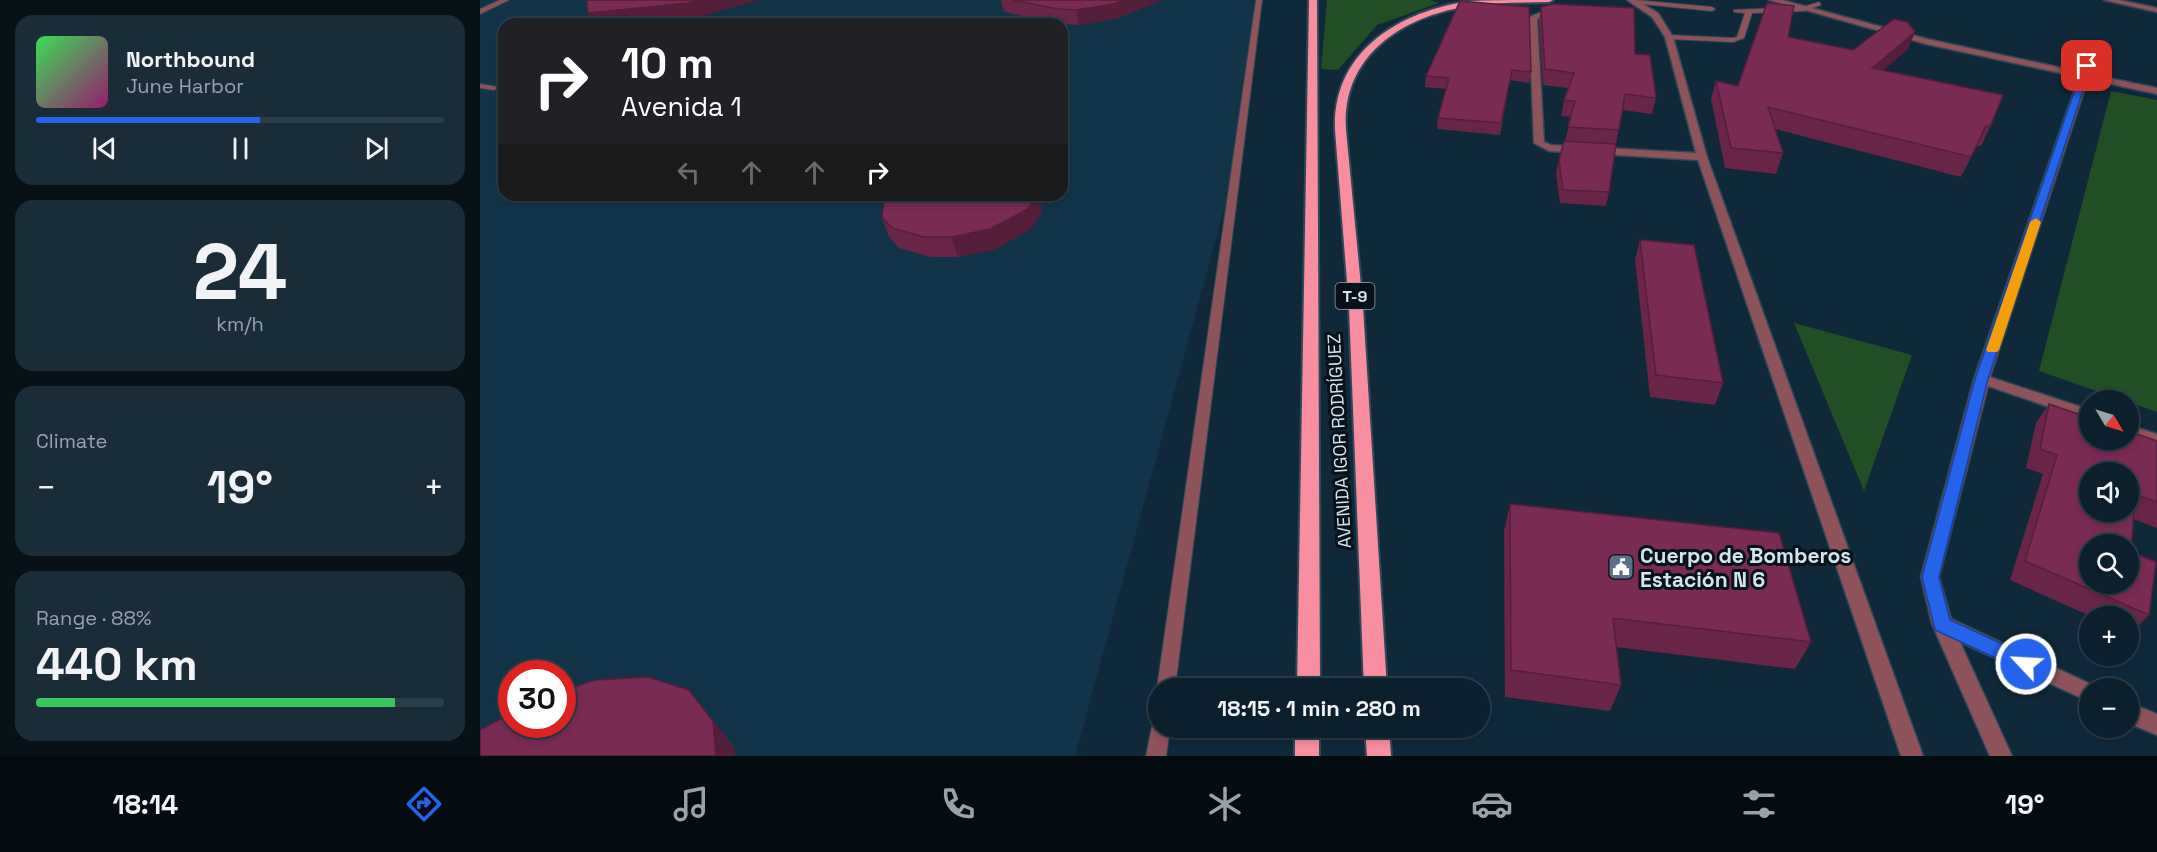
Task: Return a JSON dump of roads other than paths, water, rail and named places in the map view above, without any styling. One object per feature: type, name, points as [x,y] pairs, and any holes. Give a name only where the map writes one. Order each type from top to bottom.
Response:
[{"type":"highway","name":"AVENIDA IGOR RODRÍGUEZ","points":[[1308,678],[1312,0]]},
{"type":"highway","name":"T-9","points":[[1471,0],[1550,0]]},
{"type":"highway","name":"AVENIDA IGOR RODRÍGUEZ","points":[[1375,678],[1356,307],[1341,131],[1343,91],[1354,69],[1390,29],[1438,8],[1495,1]]},
{"type":"highway","points":[[1307,738],[1307,756]]},
{"type":"highway","points":[[1378,738],[1379,756]]},
{"type":"street","points":[[1773,0],[1819,4],[2157,91]]},
{"type":"street","points":[[2108,0],[2157,10]]},
{"type":"street","points":[[1805,4],[1926,41],[2086,71],[2145,78]]},
{"type":"street","points":[[1633,6],[1655,15],[1669,37],[1702,157],[1912,756]]},
{"type":"street","points":[[1569,13],[1547,13],[1533,18],[1539,142],[1549,148],[1702,157]]},
{"type":"street","points":[[2001,756],[1942,624],[1930,577],[1982,379],[2086,71]]},
{"type":"street","points":[[1982,379],[2079,412]]},
{"type":"street","points":[[2139,434],[2157,440]]},
{"type":"street","points":[[1942,624],[2079,688]]},
{"type":"street","points":[[2139,717],[2157,725]]},
{"type":"lane","points":[[480,12],[506,0]]},
{"type":"lane","points":[[1167,678],[1259,0]]},
{"type":"lane","points":[[1736,11],[1749,12],[1805,4]]},
{"type":"lane","points":[[1633,6],[1712,9]]},
{"type":"lane","points":[[1669,37],[1733,40],[1740,38],[1749,12]]},
{"type":"lane","points":[[480,86],[494,87]]},
{"type":"lane","points":[[1156,756],[1159,738]]},
{"type":"place","name":"Cuerpo de Bomberos Estación N 6","points":[[1621,567]]}]
